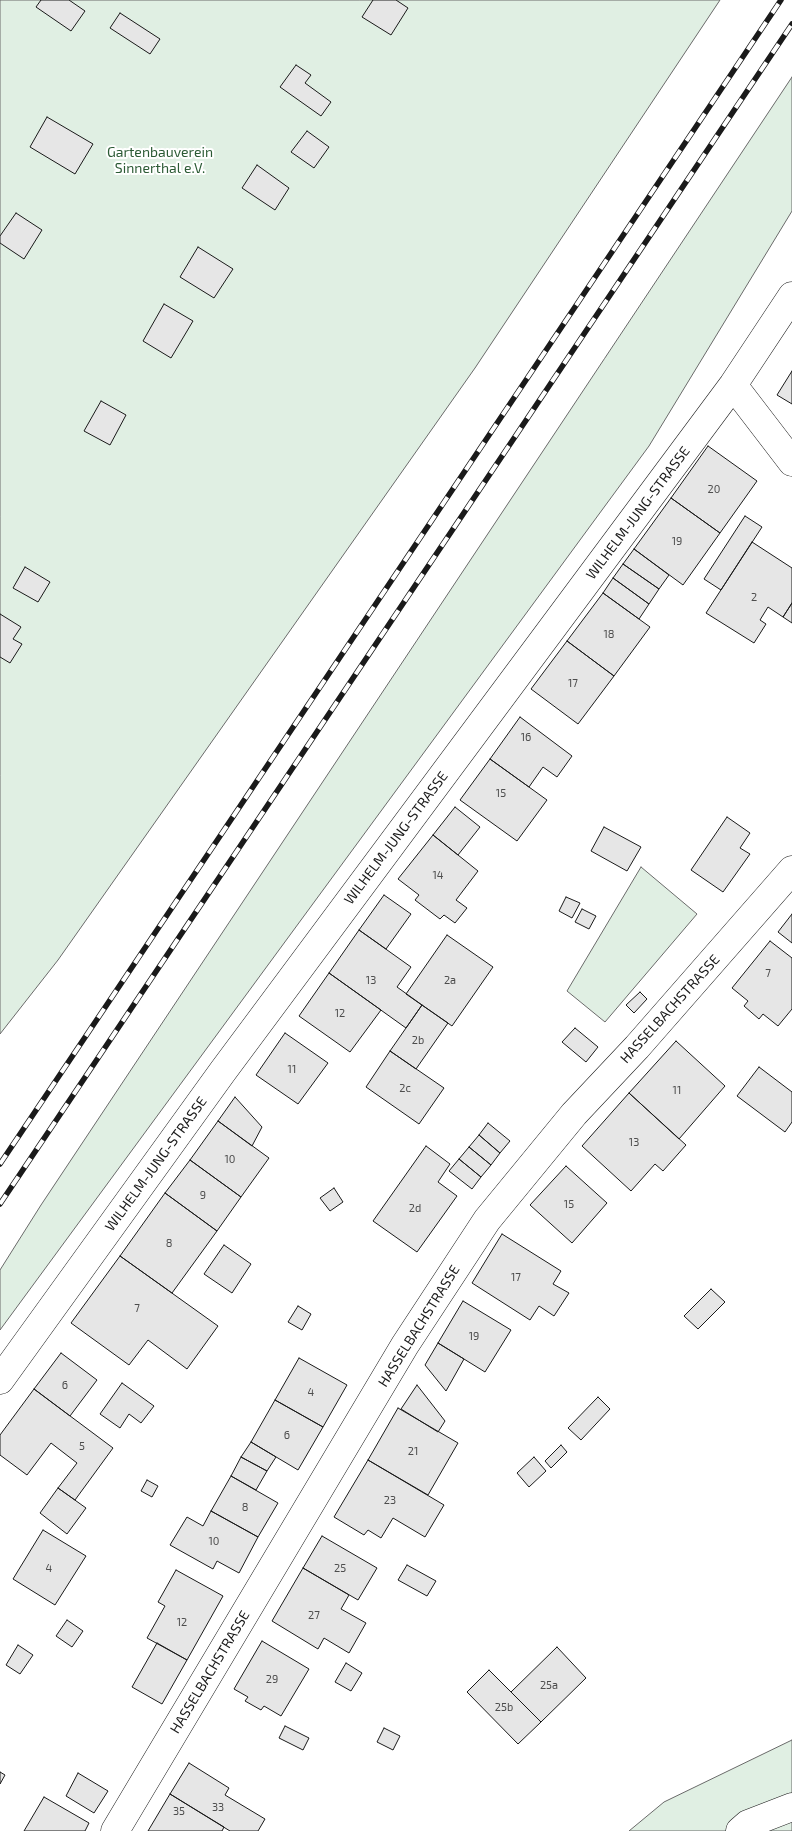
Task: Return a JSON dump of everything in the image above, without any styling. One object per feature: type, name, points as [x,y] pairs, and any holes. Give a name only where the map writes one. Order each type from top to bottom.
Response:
[{"type":"street","name":"WILHELM-JUNG-STRASSE","points":[[0,1380],[223,1071],[732,385],[792,296]]},
{"type":"street","points":[[732,385],[792,462]]},
{"type":"street","name":"HASSELBACHSTRASSE","points":[[115,1831],[405,1345],[487,1220],[574,1114],[637,1046],[792,870]]},
{"type":"street","points":[[740,1831],[748,1824],[792,1807]]},
{"type":"green space","name":"Gartenbauverein Sinnerthal e.V.","points":[[0,0],[720,0],[475,368],[58,960],[0,1034]]},
{"type":"green space","points":[[792,77],[792,211],[649,446],[0,1330],[0,1270],[41,1205]]},
{"type":"green space","points":[[641,867],[697,914],[605,1022],[567,991]]},
{"type":"green space","points":[[792,1740],[792,1831],[629,1831],[664,1802]]},
{"type":"building","points":[[41,0],[69,0],[85,11],[71,31],[36,7]]},
{"type":"building","points":[[373,0],[396,0],[408,8],[391,35],[362,17]]},
{"type":"building","points":[[120,13],[160,39],[150,54],[110,28]]},
{"type":"building","points":[[296,65],[311,75],[305,83],[331,102],[321,116],[280,87]]},
{"type":"building","points":[[47,117],[93,144],[75,174],[30,147]]},
{"type":"building","points":[[307,131],[329,147],[314,168],[291,152]]},
{"type":"building","points":[[257,165],[289,188],[275,210],[242,188]]},
{"type":"building","points":[[16,213],[42,230],[24,259],[0,243],[0,236]]},
{"type":"building","points":[[198,247],[233,269],[214,298],[180,277]]},
{"type":"building","points":[[164,304],[193,321],[171,358],[143,341]]},
{"type":"building","points":[[792,371],[792,404],[777,395]]},
{"type":"building","points":[[101,401],[126,415],[110,445],[84,431]]},
{"type":"building","points":[[708,446],[757,481],[720,533],[671,498]]},
{"type":"building","points":[[671,498],[720,533],[683,585],[634,549]]},
{"type":"building","points":[[745,516],[762,527],[721,590],[704,579]]},
{"type":"building","points":[[752,542],[792,568],[792,603],[783,617],[768,607],[760,620],[766,624],[754,643],[706,613]]},
{"type":"building","points":[[634,549],[669,575],[659,589],[623,564]]},
{"type":"building","points":[[623,564],[659,589],[649,604],[613,578]]},
{"type":"building","points":[[25,567],[50,582],[38,602],[13,588]]},
{"type":"building","points":[[613,578],[649,604],[639,619],[603,593]]},
{"type":"building","points":[[603,593],[650,627],[614,676],[567,641]]},
{"type":"building","points":[[792,603],[792,623],[783,617]]},
{"type":"building","points":[[0,614],[21,627],[13,639],[22,644],[10,663],[0,657]]},
{"type":"building","points":[[567,641],[614,676],[578,724],[531,689]]},
{"type":"building","points":[[520,717],[572,756],[557,777],[543,767],[529,787],[490,759]]},
{"type":"building","points":[[490,759],[547,800],[517,841],[460,800]]},
{"type":"building","points":[[455,807],[480,827],[458,855],[433,835]]},
{"type":"building","points":[[727,817],[750,833],[740,848],[750,854],[723,892],[691,870]]},
{"type":"building","points":[[604,827],[641,847],[627,871],[591,851]]},
{"type":"building","points":[[433,835],[478,871],[456,900],[467,908],[455,923],[444,915],[440,919],[415,900],[419,895],[398,879]]},
{"type":"building","points":[[384,895],[411,914],[386,949],[359,930]]},
{"type":"building","points":[[566,897],[580,903],[572,918],[559,911]]},
{"type":"building","points":[[582,909],[596,916],[589,929],[575,922]]},
{"type":"building","points":[[792,914],[792,943],[778,932]]},
{"type":"building","points":[[359,930],[411,967],[397,987],[422,1005],[406,1028],[329,973]]},
{"type":"building","points":[[447,935],[493,967],[452,1026],[406,994]]},
{"type":"building","points":[[770,941],[792,958],[792,1009],[778,1026],[763,1014],[759,1019],[744,1006],[748,1001],[732,988]]},
{"type":"building","points":[[329,973],[381,1010],[350,1052],[299,1016]]},
{"type":"building","points":[[640,992],[647,999],[634,1013],[626,1005]]},
{"type":"building","points":[[422,1005],[448,1023],[416,1069],[390,1051]]},
{"type":"building","points":[[575,1028],[598,1047],[586,1062],[562,1042]]},
{"type":"building","points":[[285,1033],[328,1063],[298,1104],[256,1075]]},
{"type":"building","points":[[676,1041],[725,1086],[679,1139],[629,1093]]},
{"type":"building","points":[[390,1051],[444,1088],[419,1124],[366,1087]]},
{"type":"building","points":[[759,1067],[792,1092],[792,1122],[785,1132],[737,1096]]},
{"type":"building","points":[[629,1093],[686,1145],[663,1171],[655,1164],[631,1191],[582,1146]]},
{"type":"building","points":[[235,1097],[262,1127],[252,1146],[218,1121]]},
{"type":"building","points":[[218,1121],[269,1158],[241,1197],[190,1160]]},
{"type":"building","points":[[488,1123],[510,1141],[500,1153],[479,1135]]},
{"type":"building","points":[[479,1135],[500,1153],[491,1165],[469,1147]]},
{"type":"building","points":[[426,1146],[450,1164],[438,1182],[457,1196],[417,1252],[373,1221]]},
{"type":"building","points":[[469,1147],[491,1165],[481,1177],[459,1159]]},
{"type":"building","points":[[459,1159],[481,1177],[472,1189],[449,1171]]},
{"type":"building","points":[[190,1160],[241,1197],[217,1231],[165,1193]]},
{"type":"building","points":[[566,1166],[607,1203],[572,1243],[530,1205]]},
{"type":"building","points":[[334,1188],[343,1202],[330,1211],[320,1198]]},
{"type":"building","points":[[165,1193],[217,1231],[172,1293],[120,1256]]},
{"type":"building","points":[[502,1234],[561,1271],[553,1284],[569,1293],[554,1316],[539,1306],[530,1320],[472,1283]]},
{"type":"building","points":[[224,1245],[251,1264],[232,1293],[204,1274]]},
{"type":"building","points":[[120,1256],[218,1326],[187,1369],[148,1340],[129,1365],[71,1323]]},
{"type":"building","points":[[711,1289],[725,1302],[698,1329],[684,1316]]},
{"type":"building","points":[[463,1301],[511,1330],[485,1372],[438,1343]]},
{"type":"building","points":[[298,1306],[311,1314],[302,1330],[288,1322]]},
{"type":"building","points":[[438,1343],[464,1359],[446,1391],[425,1365]]},
{"type":"building","points":[[61,1353],[97,1380],[70,1416],[34,1389]]},
{"type":"building","points":[[299,1358],[347,1385],[323,1427],[275,1400]]},
{"type":"building","points":[[122,1383],[154,1406],[141,1423],[129,1414],[120,1428],[100,1414]]},
{"type":"building","points":[[417,1385],[445,1421],[438,1432],[401,1409]]},
{"type":"building","points":[[34,1389],[113,1448],[75,1500],[58,1488],[77,1463],[51,1443],[27,1475],[0,1455],[0,1435]]},
{"type":"building","points":[[598,1397],[610,1409],[581,1440],[568,1428]]},
{"type":"building","points":[[275,1400],[323,1427],[298,1470],[251,1442]]},
{"type":"building","points":[[398,1408],[458,1443],[428,1495],[368,1460]]},
{"type":"building","points":[[251,1442],[276,1457],[267,1471],[241,1457]]},
{"type":"building","points":[[561,1445],[567,1452],[551,1468],[545,1461]]},
{"type":"building","points":[[241,1457],[267,1471],[256,1490],[231,1476]]},
{"type":"building","points":[[534,1457],[546,1471],[529,1487],[517,1473]]},
{"type":"building","points":[[368,1460],[444,1505],[425,1537],[393,1518],[381,1538],[368,1530],[364,1535],[334,1517]]},
{"type":"building","points":[[231,1476],[278,1503],[258,1537],[211,1511]]},
{"type":"building","points":[[147,1480],[158,1486],[152,1497],[141,1491]]},
{"type":"building","points":[[58,1488],[86,1508],[67,1534],[40,1513]]},
{"type":"building","points":[[211,1511],[258,1537],[239,1573],[217,1561],[213,1569],[170,1545],[187,1517],[203,1526]]},
{"type":"building","points":[[43,1530],[86,1556],[55,1605],[13,1579]]},
{"type":"building","points":[[322,1536],[377,1568],[358,1600],[303,1568]]},
{"type":"building","points":[[407,1565],[436,1581],[427,1596],[398,1580]]},
{"type":"building","points":[[303,1568],[349,1595],[341,1609],[366,1623],[349,1653],[324,1638],[318,1649],[272,1621]]},
{"type":"building","points":[[176,1570],[223,1596],[187,1660],[147,1638],[165,1606],[158,1602]]},
{"type":"building","points":[[67,1620],[83,1631],[72,1647],[56,1636]]},
{"type":"building","points":[[262,1641],[309,1669],[281,1716],[264,1706],[261,1710],[245,1701],[248,1697],[234,1689]]},
{"type":"building","points":[[157,1643],[187,1660],[162,1704],[132,1687]]},
{"type":"building","points":[[18,1645],[33,1655],[20,1674],[6,1665]]},
{"type":"building","points":[[557,1647],[586,1678],[541,1722],[511,1692]]},
{"type":"building","points":[[346,1663],[362,1673],[351,1691],[335,1682]]},
{"type":"building","points":[[489,1670],[541,1722],[518,1744],[467,1692]]},
{"type":"building","points":[[285,1726],[309,1738],[303,1750],[279,1738]]},
{"type":"building","points":[[384,1728],[400,1736],[393,1750],[377,1742]]},
{"type":"building","points":[[189,1763],[229,1788],[225,1795],[265,1819],[258,1831],[230,1831],[170,1794]]},
{"type":"building","points":[[0,1772],[5,1775],[0,1784]]},
{"type":"building","points":[[78,1773],[108,1791],[94,1813],[66,1796]]},
{"type":"building","points":[[170,1794],[224,1827],[222,1831],[148,1831]]},
{"type":"building","points":[[44,1797],[89,1823],[85,1831],[24,1831]]},
{"type":"railway","points":[[0,1164],[781,0]]},
{"type":"railway","points":[[0,1204],[792,24]]}]
